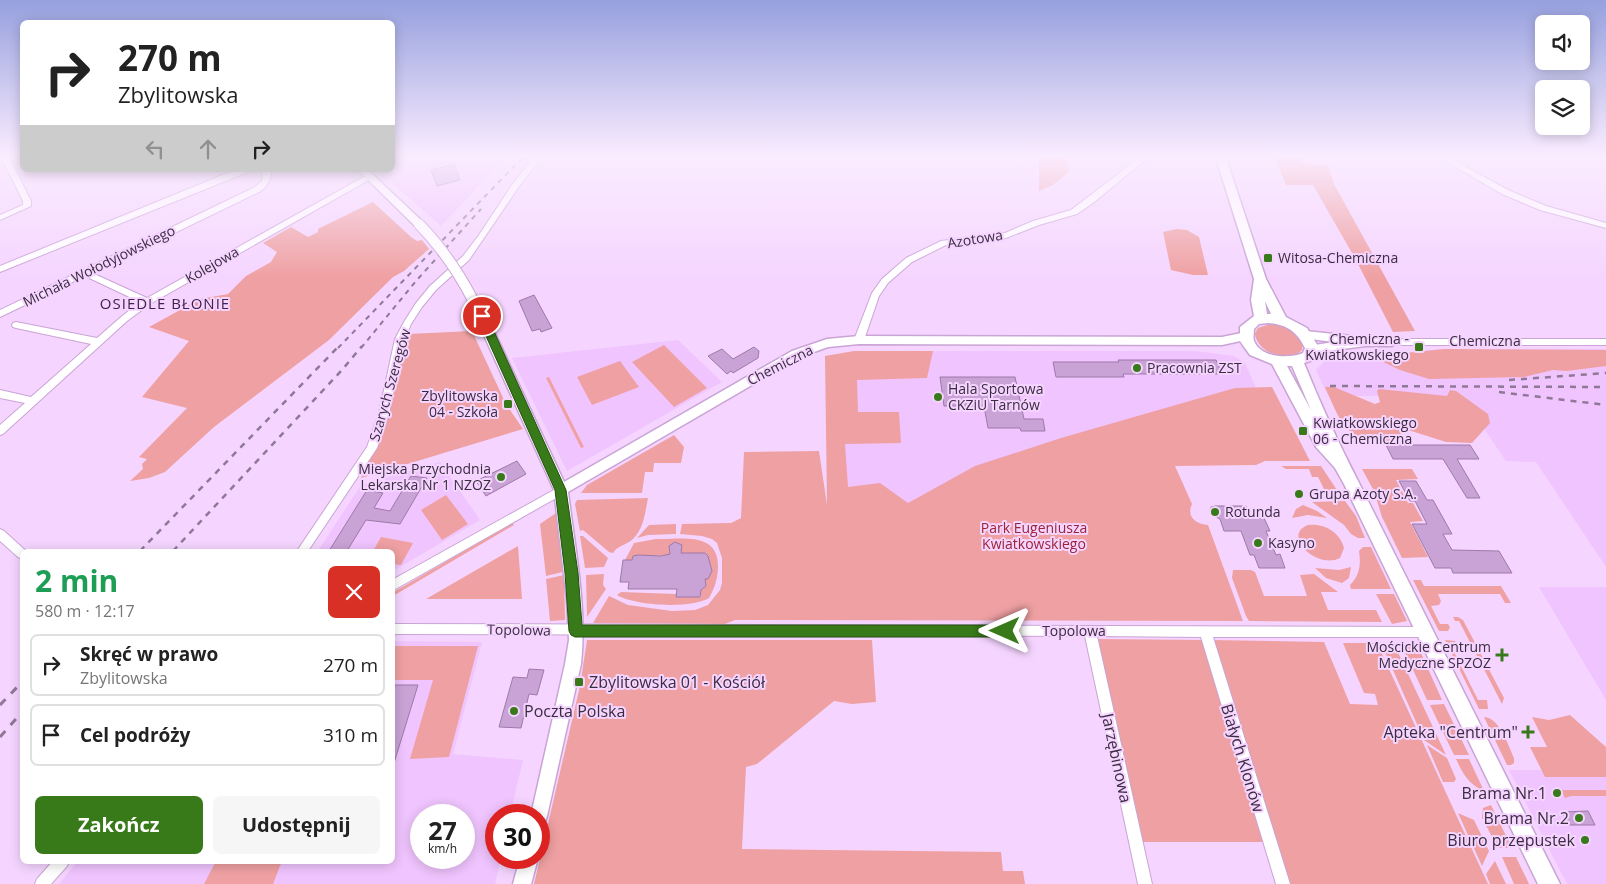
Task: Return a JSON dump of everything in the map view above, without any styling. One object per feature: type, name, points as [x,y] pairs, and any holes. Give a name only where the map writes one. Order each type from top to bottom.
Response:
[{"type":"main road","points":[[1233,196],[1260,279],[1282,320]]},
{"type":"main road","points":[[1260,279],[1258,300],[1261,319]]},
{"type":"main road","points":[[1255,320],[1282,320],[1298,328],[1306,335],[1312,349],[1307,357],[1297,362],[1277,361],[1263,356],[1249,342],[1247,327],[1255,320]]},
{"type":"main road","points":[[1277,361],[1321,443],[1340,464]]},
{"type":"main road","points":[[1297,362],[1305,384],[1332,440],[1340,464],[1382,543],[1549,884]]},
{"type":"street","points":[[0,218],[26,206],[27,202],[24,196]]},
{"type":"street","points":[[0,269],[178,196]]},
{"type":"street","name":"Michała Wołodyjowskiego","points":[[0,314],[243,196]]},
{"type":"street","name":"Kolejowa","points":[[0,431],[124,319],[147,302],[327,196]]},
{"type":"street","points":[[391,196],[439,244],[469,288],[560,490],[572,573],[575,631],[573,664],[542,804]]},
{"type":"street","name":"Szarych Szeregów","points":[[303,549],[372,448],[384,413],[400,338],[406,324],[433,288],[466,258],[509,196]]},
{"type":"street","name":"Azotowa","points":[[859,340],[875,295],[885,281],[909,260],[944,243],[1006,235],[1036,223],[1074,212],[1094,196]]},
{"type":"street","points":[[1515,196],[1542,208],[1606,226]]},
{"type":"street","points":[[86,272],[147,302]]},
{"type":"street","points":[[16,325],[99,342]]},
{"type":"street","name":"Chemiczna","points":[[1306,335],[1364,342],[1606,342]]},
{"type":"street","name":"Chemiczna","points":[[395,584],[796,354],[827,343],[859,340],[1249,342]]},
{"type":"street","name":"Chemiczna","points":[[1312,349],[1364,342]]},
{"type":"street","points":[[0,394],[33,402]]},
{"type":"street","points":[[0,534],[20,552]]},
{"type":"street","name":"Topolowa","points":[[395,629],[1425,632]]},
{"type":"street","name":"Jarzębinowa","points":[[1090,631],[1145,884]]},
{"type":"street","name":"Białych Klonów","points":[[1204,631],[1282,884]]},
{"type":"street","points":[[42,884],[59,864]]},
{"type":"street","points":[[522,884],[526,869]]},
{"type":"shaded area","points":[[407,196],[469,196],[441,226]]},
{"type":"shaded area","points":[[678,340],[722,382],[567,471],[512,358]]},
{"type":"shaded area","points":[[1444,349],[1606,349],[1606,567],[1536,462],[1506,461],[1470,408],[1421,396],[1328,396],[1316,370],[1326,360]]},
{"type":"shaded area","name":"Hala Sportowa CKZiU Tarnów","points":[[854,351],[1196,351],[1234,356],[1245,363],[1256,388],[1235,388],[880,519],[827,519]]},
{"type":"shaded area","points":[[440,462],[480,520],[395,570],[395,549],[319,549],[361,485]]},
{"type":"shaded area","points":[[1539,587],[1606,587],[1606,700]]},
{"type":"shaded area","points":[[395,641],[482,642],[453,754],[523,760],[513,804],[485,804],[485,869],[498,869],[495,884],[59,884],[76,864],[395,864]]},
{"type":"shaded area","points":[[1509,770],[1606,770],[1606,884],[1567,884]]},
{"type":"green space","points":[[1319,196],[1341,196],[1415,331],[1393,332],[1356,260]]},
{"type":"green space","points":[[373,202],[411,237],[417,241],[422,240],[429,249],[404,271],[393,277],[329,340],[214,427],[165,472],[149,478],[130,481],[143,469],[142,464],[147,459],[139,457],[187,408],[142,397],[189,341],[149,327],[200,299],[228,294],[246,276],[271,262],[277,252],[263,243],[291,227],[308,237],[318,232],[318,229]]},
{"type":"green space","points":[[1177,229],[1187,230],[1199,237],[1208,275],[1193,275],[1171,270],[1163,232]]},
{"type":"green space","points":[[1270,324],[1284,327],[1296,334],[1303,341],[1302,350],[1289,356],[1282,356],[1267,351],[1257,340],[1255,333],[1258,328]]},
{"type":"green space","points":[[472,331],[506,404],[523,429],[361,478],[385,428],[408,334]]},
{"type":"green space","points":[[664,345],[707,388],[674,407],[632,362]]},
{"type":"green space","points":[[1444,349],[1606,350],[1606,366],[1567,371],[1553,370],[1524,377],[1429,379],[1400,370],[1379,360],[1376,356]]},
{"type":"green space","name":"Park Eugeniusza Kwiatkowskiego","points":[[854,351],[933,351],[927,378],[857,380],[858,412],[899,412],[901,443],[845,444],[848,487],[880,483],[908,503],[975,466],[1061,438],[1235,388],[1272,387],[1310,461],[1265,461],[1256,465],[1175,466],[1192,504],[1190,509],[1191,516],[1196,521],[1208,525],[1243,621],[735,620],[725,624],[593,623],[609,596],[628,605],[672,611],[695,610],[708,605],[720,590],[722,583],[722,558],[717,543],[712,539],[680,534],[682,524],[731,523],[741,518],[744,452],[819,451],[827,505],[825,356]]},
{"type":"green space","points":[[620,361],[639,387],[592,405],[577,377]]},
{"type":"green space","points":[[549,377],[584,447],[581,448],[546,378]]},
{"type":"green space","points":[[1325,387],[1334,387],[1375,404],[1380,402],[1377,391],[1379,389],[1447,396],[1450,390],[1456,391],[1488,414],[1490,423],[1472,443],[1446,442],[1405,429],[1401,431],[1400,438],[1396,441],[1370,441],[1352,433],[1339,417]]},
{"type":"green space","points":[[674,435],[684,447],[681,463],[654,463],[653,472],[645,472],[642,493],[581,493],[587,485]]},
{"type":"green space","points":[[1281,466],[1321,466],[1343,499],[1327,499],[1328,497],[1318,477],[1312,477],[1309,469],[1286,469]]},
{"type":"green space","points":[[1362,469],[1412,469],[1418,479],[1396,480],[1408,503],[1413,503],[1423,521],[1410,522],[1428,557],[1402,558],[1382,517],[1374,491]]},
{"type":"green space","points":[[446,495],[468,524],[442,540],[421,510]]},
{"type":"green space","points":[[648,498],[644,520],[637,535],[631,541],[617,548],[613,553],[609,552],[583,530],[580,531],[575,504],[577,500]]},
{"type":"green space","points":[[1345,501],[1356,516],[1365,538],[1358,538],[1351,534],[1344,525],[1312,502]]},
{"type":"green space","points":[[1303,505],[1327,518],[1308,515],[1292,518],[1296,509]]},
{"type":"green space","points":[[556,513],[563,572],[546,576],[540,524]]},
{"type":"green space","points":[[512,523],[514,525],[395,595],[395,591]]},
{"type":"green space","points":[[676,524],[676,534],[648,535],[637,538],[649,525]]},
{"type":"green space","points":[[1308,525],[1325,527],[1339,537],[1344,548],[1340,558],[1331,560],[1321,559],[1305,550],[1298,536],[1301,530]]},
{"type":"green space","points":[[580,536],[583,536],[608,558],[604,567],[585,568]]},
{"type":"green space","points":[[381,537],[413,543],[401,565],[395,564],[395,549],[374,549]]},
{"type":"green space","points":[[656,539],[696,540],[704,542],[711,547],[716,554],[718,570],[716,582],[709,598],[690,604],[663,605],[636,602],[617,595],[621,592],[676,594],[676,597],[701,597],[701,590],[706,586],[704,579],[712,572],[706,553],[684,553],[683,556],[679,556],[681,545],[675,542],[670,546],[670,556],[638,555],[633,556],[632,560],[625,560],[634,543]]},
{"type":"green space","points":[[518,546],[522,599],[426,599]]},
{"type":"green space","points":[[1363,547],[1371,547],[1391,589],[1351,589],[1350,585],[1359,569],[1359,551]]},
{"type":"green space","points":[[1351,567],[1349,578],[1342,583],[1326,578],[1315,568],[1339,570]]},
{"type":"green space","points":[[1233,570],[1251,570],[1255,572],[1264,596],[1307,596],[1300,575],[1314,574],[1338,592],[1321,592],[1328,610],[1376,610],[1382,622],[1249,621],[1232,578]]},
{"type":"green space","points":[[604,574],[603,585],[606,589],[587,617],[586,575]]},
{"type":"green space","points":[[564,575],[565,620],[550,621],[546,579]]},
{"type":"green space","points":[[1413,580],[1421,580],[1424,586],[1501,586],[1511,603],[1505,603],[1500,594],[1438,594],[1441,601],[1439,605],[1431,606],[1440,624],[1448,624],[1450,627],[1448,631],[1439,631]]},
{"type":"green space","points":[[1376,594],[1394,594],[1407,621],[1392,624]]},
{"type":"green space","points":[[1453,617],[1463,620],[1504,698],[1502,704],[1459,621],[1455,621]]},
{"type":"green space","points":[[1094,639],[1204,640],[1266,842],[1140,842]]},
{"type":"green space","points":[[587,640],[872,640],[876,702],[852,704],[834,701],[757,764],[746,767],[742,849],[1001,852],[1003,871],[1023,871],[1025,884],[534,884],[537,869],[550,869],[550,815],[580,686]]},
{"type":"green space","points":[[1210,640],[1324,642],[1350,704],[1378,705],[1375,694],[1364,693],[1343,643],[1377,643],[1488,884],[1286,884]]},
{"type":"green space","points":[[1445,640],[1455,641],[1460,646],[1451,646],[1478,700],[1487,700],[1488,709],[1479,709]]},
{"type":"green space","points":[[1381,643],[1395,646],[1446,755],[1424,740]]},
{"type":"green space","points":[[1411,645],[1421,653],[1442,700],[1427,700],[1402,646]]},
{"type":"green space","points":[[395,646],[478,646],[449,757],[410,759],[433,680],[395,680]]},
{"type":"green space","points":[[1444,704],[1469,755],[1454,755],[1430,705]]},
{"type":"green space","points":[[1570,715],[1606,747],[1606,777],[1545,777],[1530,747],[1547,747],[1532,717],[1549,720]]},
{"type":"green space","points":[[1484,717],[1495,722],[1503,733],[1514,758],[1514,763],[1511,765],[1507,765]]},
{"type":"green space","points":[[1427,745],[1447,758],[1456,779],[1454,782],[1443,782]]},
{"type":"green space","points":[[1456,759],[1469,759],[1484,791],[1467,778]]},
{"type":"green space","points":[[1561,790],[1606,790],[1606,796],[1571,796],[1565,798]]},
{"type":"green space","points":[[1491,805],[1512,848],[1498,848],[1482,818],[1483,808]]},
{"type":"green space","points":[[1458,813],[1474,820],[1489,851],[1482,866]]},
{"type":"green space","points":[[1502,857],[1516,857],[1529,884],[1514,884]]},
{"type":"green space","points":[[1495,861],[1506,884],[1490,884],[1486,874]]},
{"type":"green space","points":[[214,864],[281,864],[273,884],[204,884]]},
{"type":"building","points":[[534,295],[552,328],[541,332],[540,329],[532,331],[519,301]]},
{"type":"building","points":[[754,347],[759,351],[758,358],[733,373],[731,371],[727,374],[708,356],[722,349],[733,359]]},
{"type":"building","name":"Pracownia ZST","points":[[1118,360],[1216,360],[1222,374],[1123,374],[1124,377],[1056,377],[1053,362],[1119,362]]},
{"type":"building","points":[[940,377],[1015,377],[1024,419],[1043,419],[1045,431],[1021,431],[1020,428],[988,428],[984,406],[944,406]]},
{"type":"building","points":[[1386,445],[1470,445],[1479,459],[1457,459],[1480,498],[1467,498],[1443,459],[1393,459]]},
{"type":"building","name":"Miejska Przychodnia Lekarska Nr 1 NZOZ","points":[[517,461],[526,474],[486,496],[476,481]]},
{"type":"building","points":[[411,476],[427,478],[400,524],[366,520],[348,549],[330,549],[367,490],[383,493],[374,508],[390,511]]},
{"type":"building","points":[[1399,481],[1416,481],[1427,500],[1433,500],[1452,534],[1443,534],[1452,550],[1499,551],[1512,573],[1453,573],[1451,568],[1435,568],[1412,524],[1427,524],[1415,501],[1410,501]]},
{"type":"building","name":"Kasyno","points":[[1215,506],[1246,506],[1251,518],[1264,518],[1270,531],[1266,531],[1276,555],[1280,554],[1285,568],[1259,568],[1254,555],[1250,555],[1241,531],[1224,531],[1220,519],[1212,515],[1210,511],[1211,507]]},
{"type":"building","points":[[675,542],[682,545],[681,553],[705,553],[708,556],[712,571],[708,579],[705,579],[706,586],[701,590],[700,597],[676,597],[677,589],[628,589],[629,582],[620,582],[623,560],[632,560],[633,556],[638,555],[661,556],[670,554],[669,546]]},
{"type":"building","name":"Poczta Polska","points":[[529,669],[544,670],[537,695],[529,694],[521,728],[499,727],[513,677],[527,678]]},
{"type":"building","points":[[395,685],[418,685],[395,760]]},
{"type":"building","name":"Brama Nr.2","points":[[1588,811],[1595,825],[1569,825],[1562,812]]},
{"type":"railway","points":[[338,348],[485,196]]},
{"type":"railway","points":[[361,348],[416,281],[481,209]]},
{"type":"railway","points":[[142,549],[339,346]]},
{"type":"railway","points":[[175,549],[342,370],[362,346]]},
{"type":"railway","points":[[1509,380],[1606,373]]},
{"type":"railway","points":[[1330,386],[1606,387]]},
{"type":"railway","points":[[1499,392],[1606,405]]},
{"type":"railway","points":[[0,705],[20,684]]},
{"type":"railway","points":[[0,737],[20,714]]},
{"type":"place","name":"Witosa-Chemiczna","points":[[1268,258]]},
{"type":"place","name":"Chemiczna - Kwiatkowskiego","points":[[1419,347]]},
{"type":"place","name":"Pracownia ZST","points":[[1137,368]]},
{"type":"place","name":"Hala Sportowa CKZiU Tarnów","points":[[938,397]]},
{"type":"place","name":"Zbylitowska 04 - Szkoła","points":[[508,404]]},
{"type":"place","name":"Kwiatkowskiego 06 - Chemiczna","points":[[1303,431]]},
{"type":"place","name":"Miejska Przychodnia Lekarska Nr 1 NZOZ","points":[[501,477]]},
{"type":"place","name":"Grupa Azoty S.A.","points":[[1299,494]]},
{"type":"place","name":"Rotunda","points":[[1215,512]]},
{"type":"place","name":"Kasyno","points":[[1258,543]]},
{"type":"place","name":"Mościckie Centrum Medyczne SPZOZ","points":[[1502,655]]},
{"type":"place","name":"Zbylitowska 01 - Kościół","points":[[579,682]]},
{"type":"place","name":"Poczta Polska","points":[[514,711]]},
{"type":"place","name":"Apteka \"Centrum\"","points":[[1528,732]]},
{"type":"place","name":"Brama Nr.1","points":[[1557,793]]},
{"type":"place","name":"Brama Nr.2","points":[[1579,818]]},
{"type":"place","name":"Biuro przepustek","points":[[1585,840]]},
{"type":"district","name":"OSIEDLE BŁONIE","points":[[165,304]]},
{"type":"route","points":[[482,316],[554,472],[560,490],[572,573],[575,631],[1005,631]]}]
